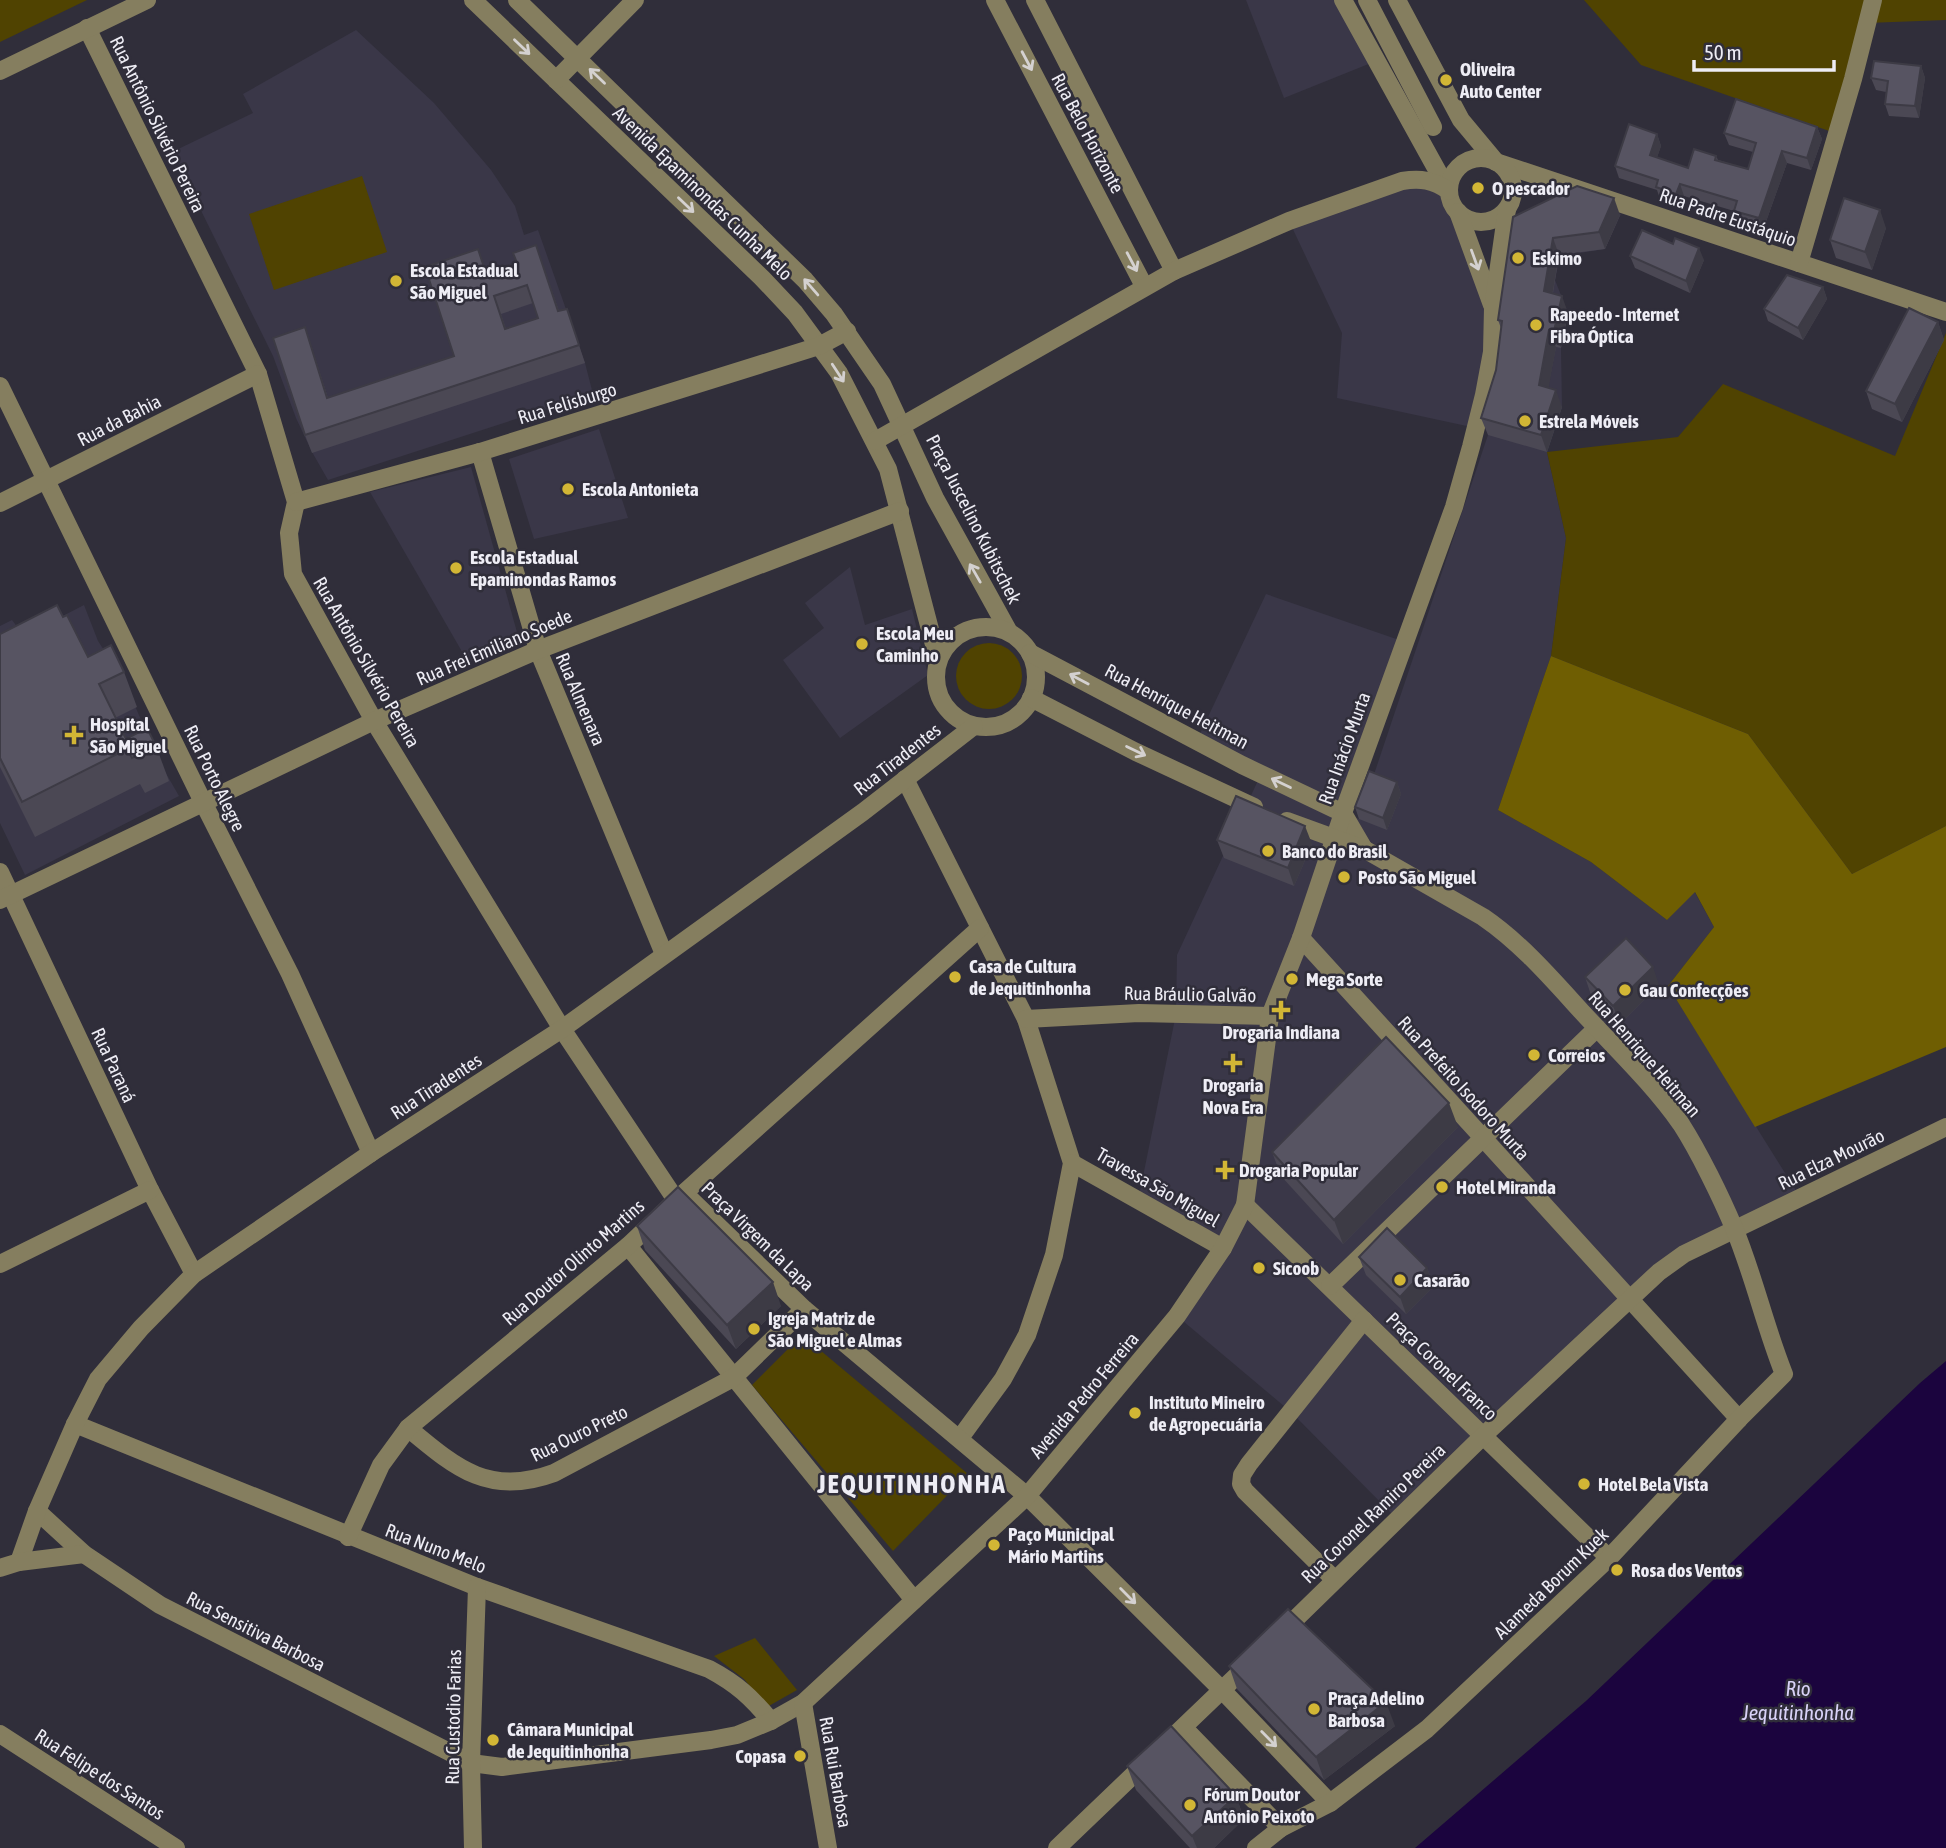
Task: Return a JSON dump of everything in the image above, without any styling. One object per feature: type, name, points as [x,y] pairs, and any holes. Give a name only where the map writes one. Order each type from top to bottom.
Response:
[{"type":"street","points":[[0,71],[147,0]]},
{"type":"street","name":"Avenida Epaminondas Cunha Melo","points":[[473,0],[795,313],[839,373],[875,441]]},
{"type":"street","name":"Avenida Epaminondas Cunha Melo","points":[[517,0],[805,280],[846,331],[882,384],[902,425]]},
{"type":"street","points":[[556,80],[635,0]]},
{"type":"street","name":"Rua Belo Horizonte","points":[[995,0],[1144,286]]},
{"type":"street","name":"Rua Belo Horizonte","points":[[1035,0],[1174,271]]},
{"type":"street","points":[[1343,0],[1449,191],[1493,308]]},
{"type":"street","points":[[1367,0],[1436,125],[1376,0]]},
{"type":"street","points":[[1799,263],[1853,79],[1873,0]]},
{"type":"street","points":[[1359,32],[1399,5],[1461,120],[1496,162]]},
{"type":"street","name":"Rua Antônio Silvério Pereira","points":[[87,28],[258,374],[296,502],[289,533],[293,573],[374,721],[562,1029],[680,1197]]},
{"type":"street","points":[[1449,191],[1456,170],[1464,163],[1486,158],[1505,168],[1513,188],[1507,209],[1493,308]]},
{"type":"street","name":"Rua Padre Eustáquio","points":[[1496,162],[1946,312]]},
{"type":"street","points":[[1030,653],[1035,667],[1031,698],[1021,712],[1007,722],[990,727],[974,726],[958,719],[946,708],[938,692],[935,676],[939,660],[900,511],[888,469],[875,441],[1174,271],[1289,222],[1402,181],[1419,178],[1437,183],[1449,191]]},
{"type":"street","points":[[1458,212],[1467,219],[1478,222],[1489,221],[1507,209]]},
{"type":"street","name":"Rua Inácio Murta","points":[[1245,1205],[1270,1016],[1301,938],[1343,813],[1454,507],[1484,395],[1492,352],[1493,308]]},
{"type":"street","name":"Rua Felisburgo","points":[[296,502],[480,452],[819,346],[846,331]]},
{"type":"street","name":"Rua da Bahia","points":[[0,503],[258,374]]},
{"type":"street","name":"Rua Porto Alegre","points":[[0,386],[290,974],[371,1153]]},
{"type":"street","name":"Praça Juscelino Kubitschek","points":[[902,425],[941,510],[1009,632]]},
{"type":"street","name":"Rua Almenara","points":[[480,452],[538,650],[664,954]]},
{"type":"street","name":"Rua Frei Emiliano Soede","points":[[6,897],[374,721],[538,650],[900,511]]},
{"type":"street","name":"Praça Juscelino Kubitschek","points":[[939,660],[947,645],[960,633],[976,627],[993,627],[1009,632],[1022,641],[1030,653]]},
{"type":"street","name":"Rua Henrique Heitman","points":[[1030,653],[1242,765],[1343,813]]},
{"type":"street","name":"Rua Henrique Heitman","points":[[1031,698],[1136,752],[1273,815],[1364,849],[1483,916],[1501,930],[1533,959],[1597,1028],[1679,1122],[1734,1228],[1784,1374]]},
{"type":"street","name":"Rua Tiradentes","points":[[19,1562],[37,1511],[98,1379],[141,1328],[194,1274],[371,1153],[562,1029],[974,726]]},
{"type":"street","points":[[905,779],[1026,1019],[1072,1163],[1054,1255],[1027,1335],[1003,1379],[960,1438]]},
{"type":"street","points":[[1343,813],[1364,849]]},
{"type":"street","name":"Rua Paraná","points":[[0,872],[6,897],[149,1190],[194,1274]]},
{"type":"street","name":"Rua Doutor Olinto Martins","points":[[348,1537],[381,1465],[391,1448],[408,1429],[628,1246],[981,928]]},
{"type":"street","name":"Rua Prefeito Isodoro Murta","points":[[1301,938],[1739,1419]]},
{"type":"street","name":"Rua Bráulio Galvão","points":[[1026,1019],[1139,1013],[1270,1016]]},
{"type":"street","points":[[1330,1286],[1597,1028]]},
{"type":"street","name":"Rua Elza Mourão","points":[[1734,1228],[1946,1127]]},
{"type":"street","name":"Travessa São Miguel","points":[[1072,1163],[1223,1248]]},
{"type":"street","points":[[0,1264],[149,1190]]},
{"type":"street","name":"Praça Virgem da Lapa","points":[[680,1197],[804,1308],[1027,1496]]},
{"type":"street","name":"Avenida Pedro Ferreira","points":[[471,1763],[485,1767],[502,1767],[710,1740],[737,1735],[771,1721],[803,1703],[1027,1496],[1177,1316],[1223,1248],[1245,1205]]},
{"type":"street","name":"Praça Coronel Franco","points":[[1245,1205],[1609,1558]]},
{"type":"street","name":"Rua Coronel Ramiro Pereira","points":[[1057,1848],[1628,1299],[1684,1254],[1734,1228]]},
{"type":"street","points":[[628,1246],[914,1600]]},
{"type":"street","name":"Praça Virgem da Lapa","points":[[733,1378],[804,1308]]},
{"type":"street","points":[[1335,1580],[1245,1491],[1241,1484],[1242,1475],[1364,1320]]},
{"type":"street","name":"Alameda Borum Kuek","points":[[1256,1848],[1281,1828],[1330,1802],[1427,1729],[1609,1558],[1784,1374]]},
{"type":"street","name":"Rua Ouro Preto","points":[[408,1429],[435,1451],[477,1478],[521,1481],[539,1479],[733,1378]]},
{"type":"street","name":"Rua Nuno Melo","points":[[75,1424],[348,1537],[477,1587],[709,1669],[748,1694],[771,1721]]},
{"type":"street","points":[[1027,1496],[1330,1802]]},
{"type":"street","name":"Rua Sensitiva Barbosa","points":[[37,1511],[84,1554],[160,1605],[471,1763]]},
{"type":"street","points":[[0,1569],[19,1562],[84,1554]]},
{"type":"street","name":"Rua Custodio Farias","points":[[473,1848],[471,1763],[477,1587]]},
{"type":"street","name":"Rua Rui Barbosa","points":[[803,1703],[828,1848]]},
{"type":"street","points":[[1184,1728],[1281,1828]]},
{"type":"street","name":"Rua Felipe dos Santos","points":[[0,1734],[176,1848]]},
{"type":"shaded area","points":[[0,0],[87,0],[0,42]]},
{"type":"shaded area","points":[[1246,0],[1343,0],[1376,61],[1284,98]]},
{"type":"shaded area","points":[[1584,0],[1946,0],[1946,20],[1867,23],[1832,132],[1641,65]]},
{"type":"shaded area","name":"Escola Estadual São Miguel","points":[[356,30],[434,103],[491,170],[515,206],[524,235],[538,230],[585,363],[593,394],[328,480],[296,418],[273,356],[172,152],[253,113],[243,94]]},
{"type":"shaded area","points":[[362,176],[387,252],[274,290],[249,214]]},
{"type":"shaded area","points":[[1402,181],[1449,191],[1493,308],[1476,428],[1337,398],[1342,333],[1289,221]]},
{"type":"shaded area","points":[[1590,204],[1621,214],[1605,249],[1560,256],[1555,280],[1568,313],[1561,348],[1562,407],[1547,452],[1566,538],[1551,656],[1498,810],[1591,862],[1667,920],[1694,891],[1714,927],[1668,986],[1800,1197],[1684,1254],[1397,1519],[1291,1412],[1177,1316],[1222,1248],[1138,1201],[1176,1014],[1177,955],[1261,774],[1199,736],[1266,594],[1405,642],[1343,813],[1359,819],[1488,435],[1503,380],[1505,338]]},
{"type":"shaded area","points":[[1946,333],[1946,826],[1852,874],[1748,734],[1551,656],[1566,538],[1547,452],[1678,437],[1723,384],[1895,456]]},
{"type":"shaded area","name":"Escola Antonieta","points":[[599,429],[628,518],[534,539],[509,459]]},
{"type":"shaded area","name":"Escola Estadual Epaminondas Ramos","points":[[471,467],[520,643],[468,662],[370,492]]},
{"type":"shaded area","name":"Escola Meu Caminho","points":[[850,567],[865,625],[912,609],[928,675],[840,738],[783,660],[824,628],[805,603]]},
{"type":"shaded area","name":"Hospital São Miguel","points":[[84,605],[98,641],[124,681],[160,763],[179,796],[25,875],[0,823],[0,626],[12,620],[24,636]]},
{"type":"shaded area","points":[[982,643],[996,643],[1008,648],[1017,657],[1022,676],[1020,689],[1013,700],[996,709],[982,709],[970,704],[961,695],[956,683],[956,669],[961,657],[970,648]]},
{"type":"shaded area","points":[[1551,656],[1748,734],[1852,874],[1946,826],[1946,1047],[1755,1127],[1668,986],[1714,927],[1695,892],[1667,920],[1591,862],[1498,810]]},
{"type":"shaded area","points":[[802,1335],[968,1474],[893,1551],[752,1385]]},
{"type":"shaded area","points":[[755,1638],[797,1690],[767,1707],[744,1679],[714,1656]]},
{"type":"water","name":"Rio Jequitinhonha","points":[[1946,1361],[1946,1848],[1415,1848],[1586,1701]]},
{"type":"building","points":[[1874,61],[1921,66],[1915,106],[1885,104],[1888,81],[1871,78]]},
{"type":"building","points":[[1736,99],[1817,127],[1807,158],[1782,151],[1759,218],[1734,211],[1737,201],[1680,184],[1676,194],[1656,187],[1658,180],[1615,166],[1629,124],[1657,134],[1650,155],[1688,168],[1694,149],[1716,156],[1715,160],[1748,169],[1756,143],[1724,133]]},
{"type":"building","points":[[1577,186],[1614,198],[1599,232],[1553,238],[1544,291],[1562,296],[1554,331],[1549,330],[1539,385],[1556,390],[1541,435],[1481,418],[1496,370],[1502,321],[1498,320],[1513,217]]},
{"type":"building","points":[[1844,198],[1880,210],[1865,252],[1830,240]]},
{"type":"building","points":[[1642,230],[1673,244],[1675,238],[1699,248],[1686,281],[1630,256]]},
{"type":"building","points":[[536,245],[558,311],[567,309],[579,345],[305,435],[273,338],[305,327],[327,398],[454,356],[425,267],[478,249],[486,273],[517,263],[513,253]],"holes":[[[527,285],[538,318],[505,329],[494,296]]]},
{"type":"building","points":[[1787,275],[1823,287],[1798,328],[1764,309]]},
{"type":"building","points":[[1909,308],[1938,322],[1895,404],[1866,391]]},
{"type":"building","points":[[57,605],[63,617],[67,615],[88,657],[111,645],[124,672],[99,684],[126,739],[147,728],[156,746],[132,758],[127,749],[22,802],[0,758],[0,634]]},
{"type":"building","points":[[1369,771],[1397,782],[1383,818],[1355,807]]},
{"type":"building","points":[[1236,796],[1305,826],[1288,868],[1217,840]]},
{"type":"building","points":[[1626,938],[1653,967],[1613,1006],[1585,977]]},
{"type":"building","points":[[1386,1037],[1449,1103],[1334,1220],[1272,1152]]},
{"type":"building","name":"Igreja Matriz de São Miguel e Almas","points":[[678,1187],[773,1282],[727,1325],[637,1226]]},
{"type":"building","points":[[1387,1228],[1427,1268],[1400,1297],[1359,1257]]},
{"type":"building","name":"Praça Adelino Barbosa","points":[[1288,1609],[1386,1702],[1316,1757],[1229,1666]]},
{"type":"building","name":"Fórum Doutor Antônio Peixoto","points":[[1171,1726],[1236,1796],[1192,1836],[1127,1766]]},
{"type":"place","name":"Oliveira Auto Center","points":[[1446,80]]},
{"type":"place","name":"O pescador","points":[[1478,188]]},
{"type":"place","name":"Eskimo","points":[[1518,258]]},
{"type":"place","name":"Escola Estadual São Miguel","points":[[396,281]]},
{"type":"place","name":"Rapeedo - Internet Fibra Óptica","points":[[1536,325]]},
{"type":"place","name":"Estrela Móveis","points":[[1525,421]]},
{"type":"place","name":"Escola Antonieta","points":[[568,489]]},
{"type":"place","name":"Escola Estadual Epaminondas Ramos","points":[[456,568]]},
{"type":"place","name":"Escola Meu Caminho","points":[[862,644]]},
{"type":"place","name":"Hospital São Miguel","points":[[74,735]]},
{"type":"place","name":"Banco do Brasil","points":[[1268,851]]},
{"type":"place","name":"Posto São Miguel","points":[[1344,877]]},
{"type":"place","name":"Casa de Cultura de Jequitinhonha","points":[[955,977]]},
{"type":"place","name":"Mega Sorte","points":[[1292,979]]},
{"type":"place","name":"Gau Confecções","points":[[1625,990]]},
{"type":"place","name":"Drogaria Indiana","points":[[1281,1010]]},
{"type":"place","name":"Correios","points":[[1534,1055]]},
{"type":"place","name":"Drogaria Nova Era","points":[[1233,1063]]},
{"type":"place","name":"Drogaria Popular","points":[[1225,1170]]},
{"type":"place","name":"Hotel Miranda","points":[[1442,1187]]},
{"type":"place","name":"Sicoob","points":[[1259,1268]]},
{"type":"place","name":"Casarão","points":[[1400,1280]]},
{"type":"place","name":"Igreja Matriz de São Miguel e Almas","points":[[754,1329]]},
{"type":"place","name":"Instituto Mineiro de Agropecuária","points":[[1135,1413]]},
{"type":"place","name":"Hotel Bela Vista","points":[[1584,1484]]},
{"type":"place","name":"Paço Municipal Mário Martins","points":[[994,1545]]},
{"type":"place","name":"Rosa dos Ventos","points":[[1617,1570]]},
{"type":"place","name":"Praça Adelino Barbosa","points":[[1314,1709]]},
{"type":"place","name":"Câmara Municipal de Jequitinhonha","points":[[493,1740]]},
{"type":"place","name":"Copasa","points":[[800,1756]]},
{"type":"place","name":"Fórum Doutor Antônio Peixoto","points":[[1190,1805]]},
{"type":"district","name":"JEQUITINHONHA","points":[[912,1484]]}]
